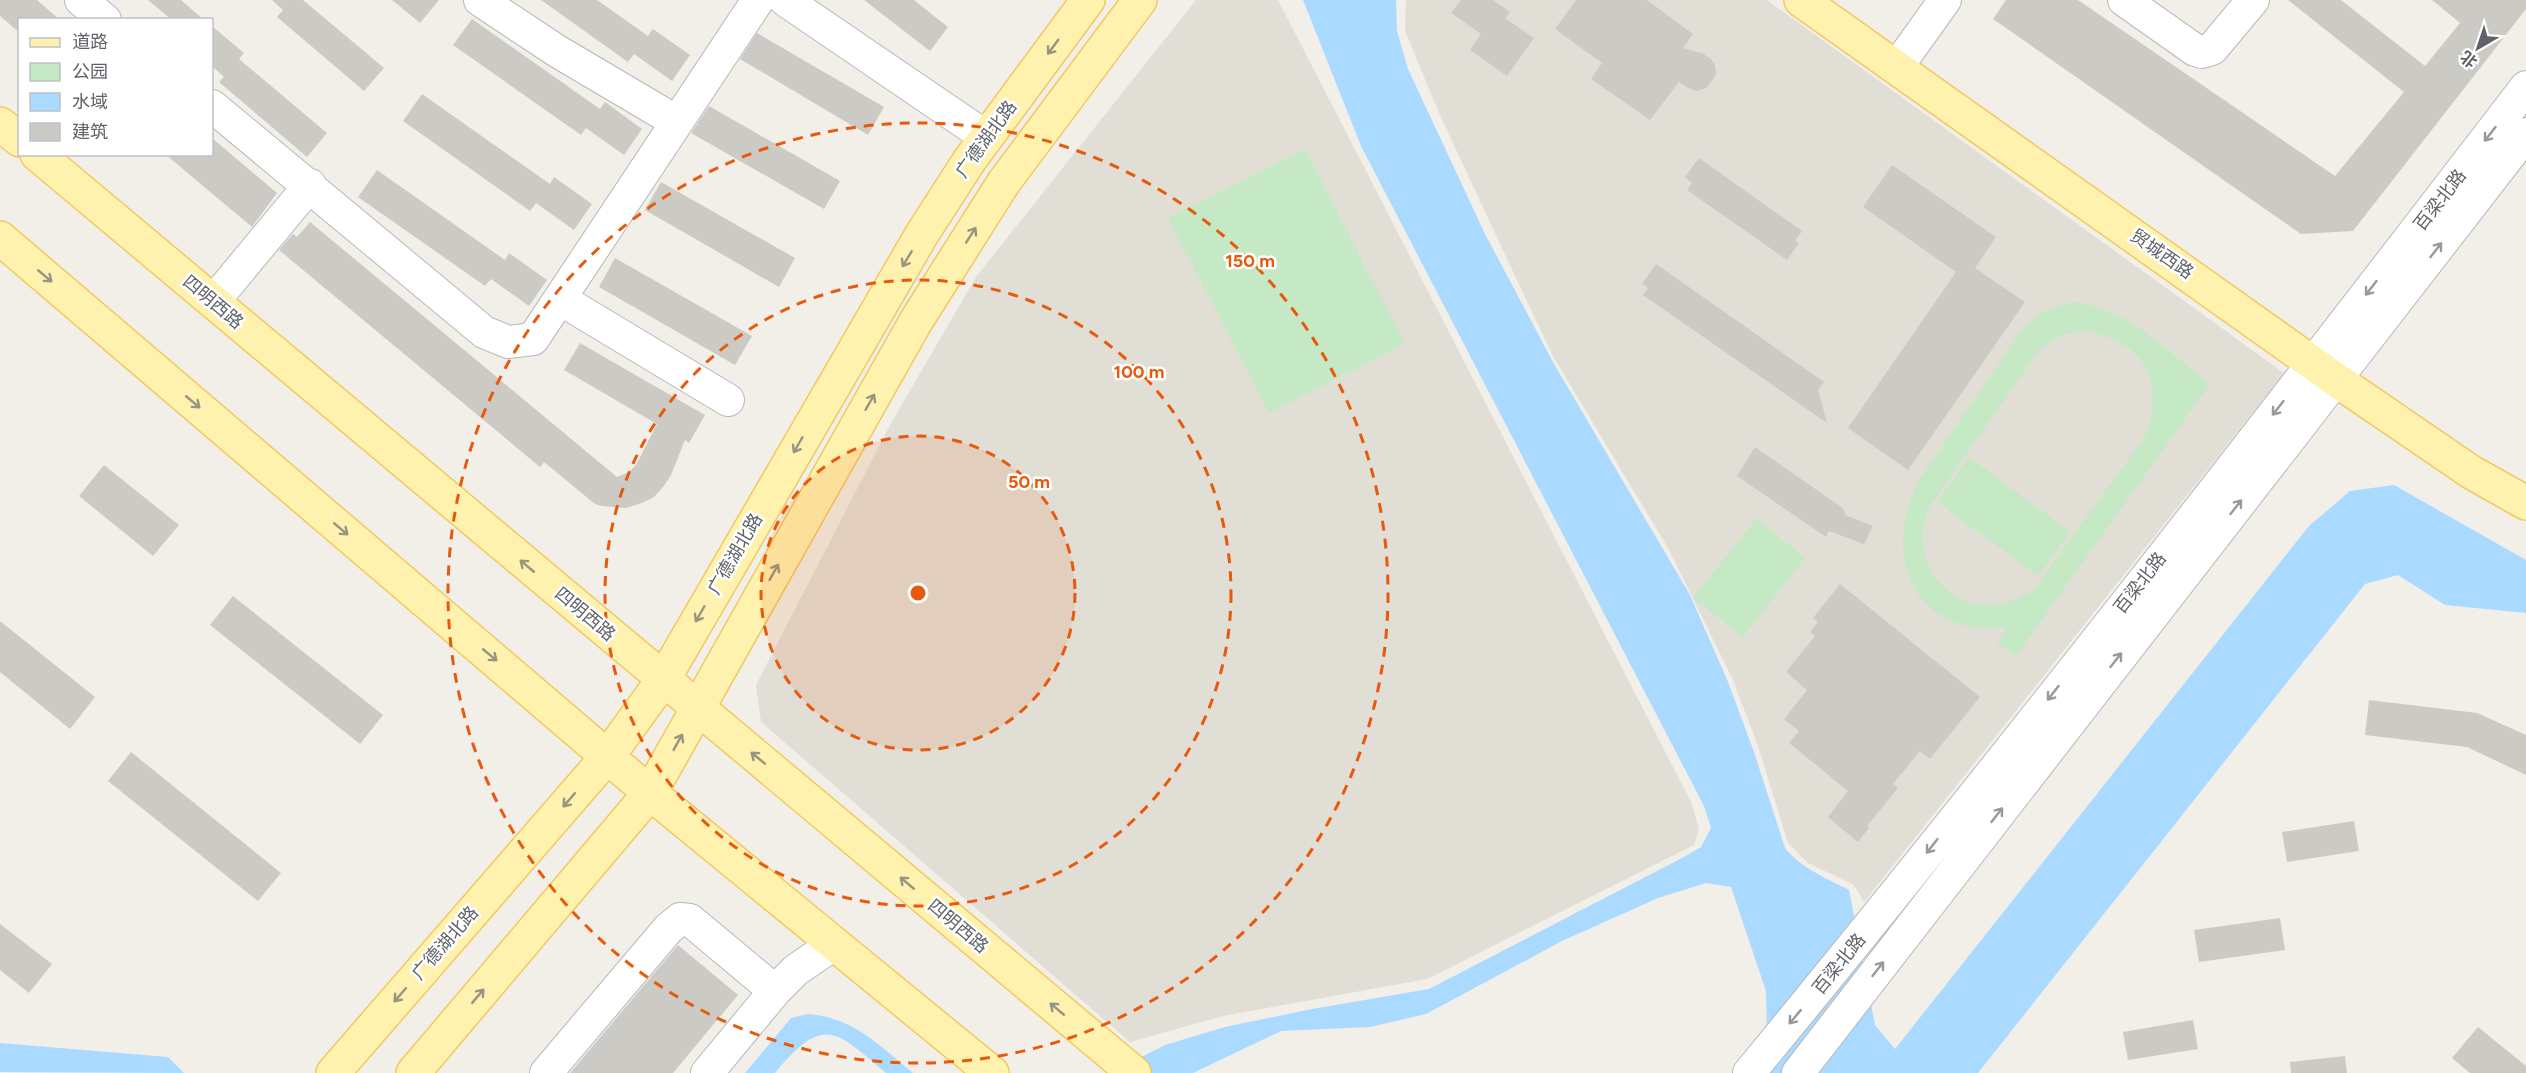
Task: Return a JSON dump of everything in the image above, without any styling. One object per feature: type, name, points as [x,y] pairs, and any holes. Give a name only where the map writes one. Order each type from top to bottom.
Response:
[{"type":"main road","name":"广德湖北路","points":[[333,1073],[608,756],[663,680],[882,301],[969,161],[1088,0]]},
{"type":"main road","points":[[413,1073],[650,793],[905,341],[954,260],[1004,182],[1140,0]]},
{"type":"main road","name":"贸城西路","points":[[1801,0],[2471,472],[2526,503]]},
{"type":"main road","points":[[0,124],[18,138]]},
{"type":"main road","name":"四明西路","points":[[39,156],[1134,1073]]},
{"type":"main road","points":[[0,238],[650,793],[992,1073]]},
{"type":"street","points":[[81,0],[103,18]]},
{"type":"street","points":[[480,0],[557,51],[677,122]]},
{"type":"street","points":[[213,107],[310,185],[484,332],[508,342],[534,339],[758,0]]},
{"type":"street","points":[[784,0],[987,137]]},
{"type":"street","points":[[1897,68],[1944,0]]},
{"type":"street","points":[[2124,0],[2195,50],[2202,52],[2212,49],[2253,0]]},
{"type":"street","name":"百梁北路","points":[[1798,1073],[2325,370],[2526,87]]},
{"type":"street","name":"百梁北路","points":[[1749,1073],[2325,370],[2526,134]]},
{"type":"street","points":[[213,302],[310,185]]},
{"type":"street","points":[[560,298],[728,400]]},
{"type":"street","points":[[546,1073],[668,929],[680,919],[690,920],[775,991]]},
{"type":"street","points":[[707,1073],[775,991],[796,970],[834,944]]},
{"type":"shaded area","points":[[1196,0],[1278,0],[1691,802],[1699,829],[1694,845],[1427,979],[1223,1016],[1130,1042],[761,722],[756,685],[890,425],[976,277]]},
{"type":"shaded area","points":[[1406,0],[1767,0],[2284,373],[1864,902],[1854,885],[1808,863],[1788,843],[1759,749],[1733,680],[1668,548],[1554,358],[1439,113],[1405,31]]},
{"type":"green space","points":[[1305,149],[1405,344],[1269,413],[1168,218]]},
{"type":"green space","points":[[2077,302],[2096,307],[2132,323],[2210,384],[2016,656],[1997,643],[2007,627],[1984,629],[1946,618],[1928,605],[1914,589],[1906,569],[1903,548],[1904,525],[1919,480],[2022,330],[2047,310]],"holes":[[[2083,331],[2103,335],[2121,343],[2144,365],[2153,396],[2146,435],[2035,588],[2013,601],[1991,605],[1969,602],[1950,593],[1935,578],[1926,558],[1923,535],[1928,509],[2039,350],[2062,335]]]},
{"type":"green space","points":[[1969,457],[2070,532],[2038,576],[1937,502]]},
{"type":"green space","points":[[1756,519],[1805,558],[1743,637],[1693,598]]},
{"type":"water","points":[[1303,0],[1396,0],[1397,31],[1408,69],[1485,234],[1554,364],[1690,595],[1728,682],[1754,752],[1785,848],[1806,867],[1849,890],[1875,1025],[1895,1049],[2309,526],[2350,491],[2394,485],[2526,560],[2526,613],[2445,605],[2398,575],[2365,584],[1978,1073],[1768,1073],[1766,991],[1731,887],[1706,883],[1658,898],[1562,941],[1426,1014],[1370,1027],[1281,1031],[1193,1073],[1110,1073],[1165,1045],[1225,1027],[1429,989],[1684,857],[1701,847],[1711,828],[1704,806],[1361,146]]},
{"type":"water","points":[[808,1014],[839,1021],[865,1034],[913,1073],[886,1073],[854,1047],[830,1035],[818,1036],[806,1042],[775,1073],[745,1073],[791,1018]]},
{"type":"water","points":[[0,1043],[168,1057],[184,1073],[0,1072]]},
{"type":"building","points":[[0,0],[37,0],[58,18],[18,18],[18,31],[0,16]]},
{"type":"building","points":[[148,0],[181,0],[202,18],[170,18]]},
{"type":"building","points":[[272,0],[303,0],[384,68],[364,91],[277,17],[283,10]]},
{"type":"building","points":[[392,0],[439,0],[420,23]]},
{"type":"building","points":[[541,0],[597,0],[648,36],[653,29],[690,55],[672,81],[634,54],[628,62]]},
{"type":"building","points":[[864,0],[914,0],[948,27],[930,51]]},
{"type":"building","points":[[1461,0],[1493,0],[1510,12],[1505,18],[1534,38],[1507,76],[1470,50],[1481,34],[1451,13]]},
{"type":"building","points":[[1576,0],[1647,0],[1693,34],[1683,48],[1702,53],[1711,59],[1715,65],[1716,74],[1706,88],[1697,91],[1679,82],[1650,120],[1591,79],[1602,63],[1555,29]]},
{"type":"building","points":[[2006,0],[2078,0],[2335,176],[2404,92],[2288,0],[2341,0],[2425,66],[2460,23],[2432,0],[2526,0],[2526,9],[2353,231],[2301,234],[1993,19]]},
{"type":"building","points":[[472,19],[600,109],[605,102],[642,129],[624,155],[586,128],[581,135],[453,45]]},
{"type":"building","points":[[213,27],[244,53],[239,59],[327,133],[307,157],[219,82],[224,77],[213,67]]},
{"type":"building","points":[[757,33],[884,107],[868,135],[740,59]]},
{"type":"building","points":[[422,94],[550,184],[554,177],[592,204],[574,230],[536,203],[530,211],[403,121]]},
{"type":"building","points":[[709,106],[840,181],[824,209],[691,133]]},
{"type":"building","points":[[213,139],[277,193],[252,227],[167,156],[213,156]]},
{"type":"building","points":[[1699,158],[1802,231],[1795,241],[1799,243],[1787,260],[1687,190],[1692,183],[1685,177]]},
{"type":"building","points":[[1892,165],[1996,237],[1975,268],[2025,302],[1908,470],[1848,428],[1956,272],[1863,207]]},
{"type":"building","points":[[377,170],[505,260],[509,253],[547,280],[529,306],[491,279],[485,286],[358,197]]},
{"type":"building","points":[[661,182],[795,258],[779,287],[645,210]]},
{"type":"building","points":[[310,222],[617,477],[629,472],[636,465],[657,424],[564,370],[580,343],[705,415],[689,443],[685,440],[671,475],[663,487],[654,497],[626,508],[601,506],[595,504],[544,462],[540,467],[279,250],[293,234],[297,237]]},
{"type":"building","points":[[615,258],[752,336],[735,365],[599,287]]},
{"type":"building","points":[[1656,264],[1824,382],[1818,390],[1827,423],[1643,295],[1648,288],[1642,284]]},
{"type":"building","points":[[1755,447],[1844,509],[1845,515],[1873,526],[1864,544],[1829,531],[1826,537],[1737,476]]},
{"type":"building","points":[[104,465],[179,525],[153,556],[79,496]]},
{"type":"building","points":[[1840,584],[1980,697],[1930,759],[1920,751],[1893,784],[1898,788],[1867,826],[1869,828],[1858,842],[1828,817],[1848,791],[1789,743],[1799,731],[1784,719],[1807,690],[1786,672],[1815,636],[1810,632],[1818,622],[1813,618]]},
{"type":"building","points":[[233,596],[383,715],[360,744],[210,625]]},
{"type":"building","points":[[0,621],[95,697],[70,729],[0,672]]},
{"type":"building","points":[[2369,700],[2477,713],[2526,735],[2526,775],[2467,747],[2365,735]]},
{"type":"building","points":[[131,752],[281,873],[258,901],[108,781]]},
{"type":"building","points":[[2354,821],[2359,851],[2287,862],[2282,832]]},
{"type":"building","points":[[2280,918],[2285,950],[2199,962],[2194,930]]},
{"type":"building","points":[[0,924],[52,964],[29,993],[0,970]]},
{"type":"building","points":[[678,945],[738,995],[673,1073],[570,1073]]},
{"type":"building","points":[[2193,1020],[2198,1049],[2128,1060],[2123,1032]]},
{"type":"building","points":[[2478,1027],[2526,1066],[2526,1073],[2470,1073],[2452,1058]]},
{"type":"building","points":[[2345,1056],[2347,1073],[2291,1073],[2290,1062]]}]
